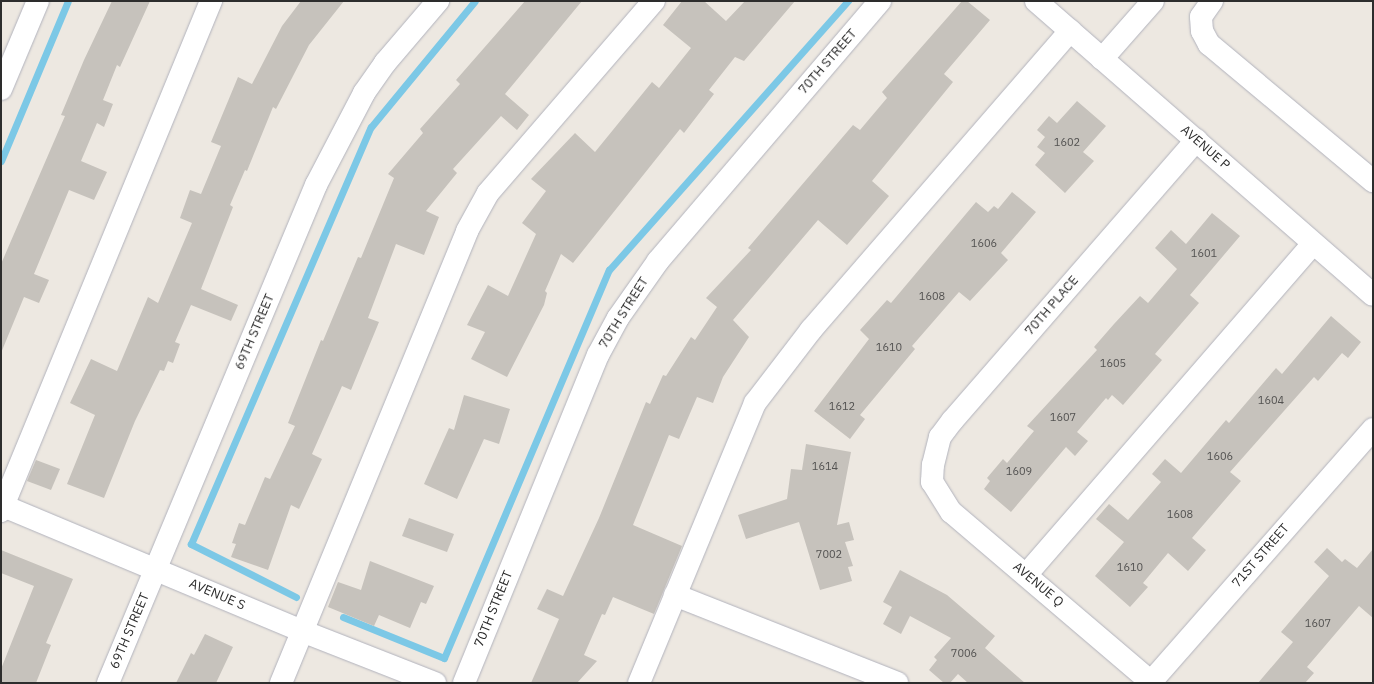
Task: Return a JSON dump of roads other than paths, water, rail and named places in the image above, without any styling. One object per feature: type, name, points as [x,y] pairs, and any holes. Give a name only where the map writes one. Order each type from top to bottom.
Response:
[{"type":"street","points":[[1,89],[38,1]]},
{"type":"street","points":[[2,507],[211,1]]},
{"type":"street","name":"69TH STREET","points":[[108,683],[316,185],[338,138],[385,63],[438,1]]},
{"type":"street","points":[[281,683],[470,225],[488,193],[654,1]]},
{"type":"street","name":"70TH STREET","points":[[464,683],[598,355],[618,318],[658,260],[880,1]]},
{"type":"street","name":"AVENUE P","points":[[1036,1],[1373,296]]},
{"type":"street","points":[[1102,59],[1153,1]]},
{"type":"street","points":[[1212,1],[1201,17],[1202,31],[1209,44],[1373,181]]},
{"type":"street","points":[[639,683],[755,403],[811,330],[1070,31]]},
{"type":"street","name":"70TH PLACE","points":[[932,482],[933,465],[940,437],[944,431],[1196,140]]},
{"type":"street","points":[[1026,575],[1313,244]]},
{"type":"street","name":"71ST STREET","points":[[1150,682],[1373,429]]},
{"type":"street","name":"AVENUE Q","points":[[932,482],[951,512],[1150,682]]},
{"type":"street","name":"AVENUE S","points":[[2,507],[302,631],[435,683]]},
{"type":"street","points":[[675,595],[897,683]]},
{"type":"waterway","points":[[1,161],[68,1]]},
{"type":"waterway","points":[[296,597],[191,544],[371,127],[475,1]]},
{"type":"waterway","points":[[343,617],[444,658],[609,270],[848,1]]}]
